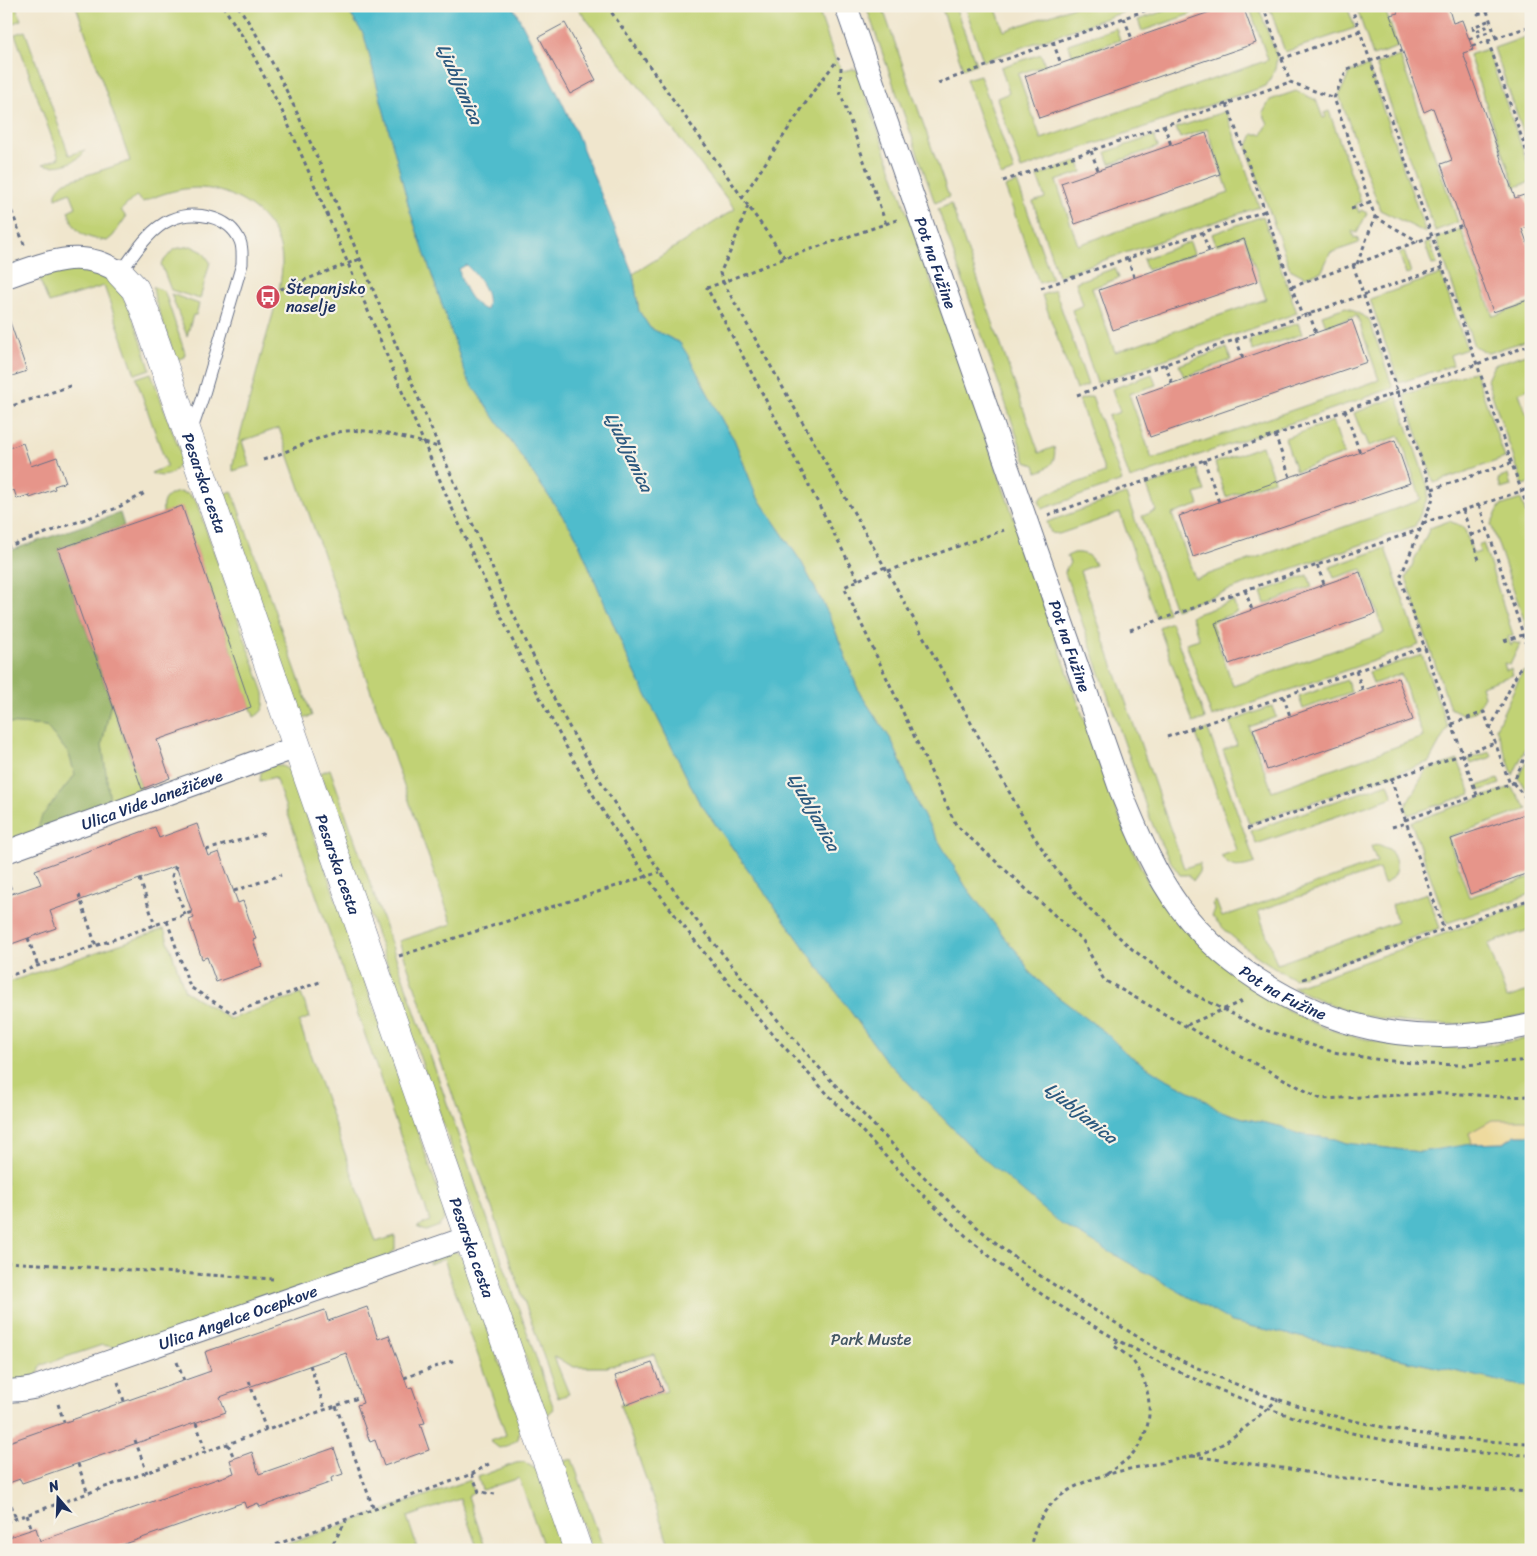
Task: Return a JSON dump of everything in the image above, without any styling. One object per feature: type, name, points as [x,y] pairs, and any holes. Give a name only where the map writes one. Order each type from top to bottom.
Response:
[{"type":"street","name":"Pot na Fužine","points":[[846,6],[1124,797],[1142,842],[1164,884],[1181,909],[1198,929],[1236,964],[1273,989],[1314,1011],[1336,1020],[1362,1027],[1410,1035],[1457,1037],[1531,1025]]},
{"type":"street","name":"Pesarska cesta","points":[[6,277],[29,261],[77,257],[100,261],[120,273],[135,289],[142,304],[578,1550]]},
{"type":"street","name":"Ulica Vide Janežičeve","points":[[6,852],[297,747]]},
{"type":"street","name":"Ulica Angelce Ocepkove","points":[[6,1391],[33,1388],[469,1237]]},
{"type":"lane","points":[[120,273],[145,241],[158,228],[170,220],[182,216],[196,214],[212,217],[226,224],[240,241],[243,252],[242,264],[189,438]]},
{"type":"path","points":[[222,6],[248,45],[284,114],[473,556],[542,702],[609,821],[647,876],[719,972],[784,1048],[929,1201],[996,1261],[1048,1299],[1118,1341],[1213,1389],[1266,1409],[1349,1432],[1408,1444],[1483,1454],[1531,1455]]},
{"type":"path","points":[[238,6],[252,27],[294,104],[438,447],[538,666],[592,766],[660,872],[754,995],[853,1105],[934,1187],[984,1233],[1063,1292],[1162,1351],[1224,1379],[1278,1399],[1352,1420],[1444,1438],[1531,1443]]},
{"type":"path","points":[[607,6],[784,258]]},
{"type":"path","points":[[938,83],[1158,6]]},
{"type":"path","points":[[1203,6],[1206,13]]},
{"type":"path","points":[[1263,6],[1290,82]]},
{"type":"path","points":[[1352,6],[1531,518]]},
{"type":"path","points":[[1476,6],[1478,14],[1500,6]]},
{"type":"path","points":[[1487,11],[1496,38]]},
{"type":"path","points":[[1124,18],[1132,39]]},
{"type":"path","points":[[1470,39],[1488,32],[1486,27],[1474,32],[1473,26],[1490,20]]},
{"type":"path","points":[[1472,46],[1531,26]]},
{"type":"path","points":[[1281,59],[1360,30]]},
{"type":"path","points":[[1488,40],[1531,164]]},
{"type":"path","points":[[1053,42],[1061,64]]},
{"type":"path","points":[[1402,50],[1347,69],[1334,98],[1375,217],[1418,242]]},
{"type":"path","points":[[742,198],[815,89],[839,57],[841,64],[840,92],[886,224]]},
{"type":"path","points":[[1003,181],[1290,82],[1334,98]]},
{"type":"path","points":[[1227,104],[1302,316]]},
{"type":"path","points":[[1164,126],[1170,145]]},
{"type":"path","points":[[1091,151],[1098,170]]},
{"type":"path","points":[[6,196],[29,261]]},
{"type":"path","points":[[1351,209],[1370,203]]},
{"type":"path","points":[[748,206],[720,273],[723,282],[886,569],[1033,835],[1055,868],[1089,909],[1132,949],[1193,994],[1262,1029],[1333,1052],[1380,1060],[1462,1065],[1531,1060]]},
{"type":"path","points":[[6,210],[11,208]]},
{"type":"path","points":[[1040,288],[1265,210]]},
{"type":"path","points":[[1375,217],[1355,264],[1363,295],[1434,496],[1400,578],[1477,795]]},
{"type":"path","points":[[858,580],[708,288],[784,258],[900,219]]},
{"type":"path","points":[[1292,288],[1463,225]]},
{"type":"path","points":[[1202,232],[1209,251]]},
{"type":"path","points":[[1128,258],[1134,277]]},
{"type":"path","points":[[273,292],[360,259]]},
{"type":"path","points":[[1077,395],[1443,266]]},
{"type":"path","points":[[1309,313],[1316,333]]},
{"type":"path","points":[[1236,339],[1243,358]]},
{"type":"path","points":[[1047,516],[1531,345]]},
{"type":"path","points":[[1165,364],[1172,383]]},
{"type":"path","points":[[7,407],[73,385]]},
{"type":"path","points":[[1345,410],[1360,453]]},
{"type":"path","points":[[263,460],[336,433],[358,430],[402,437],[438,447]]},
{"type":"path","points":[[1275,435],[1290,477]]},
{"type":"path","points":[[1204,460],[1219,502]]},
{"type":"path","points":[[1432,489],[1511,463]]},
{"type":"path","points":[[1423,523],[1531,488]]},
{"type":"path","points":[[6,547],[116,508],[147,492]]},
{"type":"path","points":[[1479,504],[1531,657]]},
{"type":"path","points":[[1463,510],[1479,560]]},
{"type":"path","points":[[1130,630],[1421,528]]},
{"type":"path","points":[[1008,529],[886,569],[844,587],[956,825],[1084,940],[1104,980],[1321,1099],[1443,1093],[1506,1097],[1531,1096]]},
{"type":"path","points":[[1471,535],[1488,530]]},
{"type":"path","points":[[1317,565],[1324,584]]},
{"type":"path","points":[[1245,590],[1252,610]]},
{"type":"path","points":[[1504,641],[1523,635]]},
{"type":"path","points":[[1167,737],[1425,647]]},
{"type":"path","points":[[1490,729],[1520,668],[1531,664]]},
{"type":"path","points":[[1356,671],[1363,691]]},
{"type":"path","points":[[1283,696],[1290,716]]},
{"type":"path","points":[[1452,724],[1484,712],[1512,783],[1531,804]]},
{"type":"path","points":[[1247,829],[1496,743]]},
{"type":"path","points":[[1392,827],[1512,783],[1531,744]]},
{"type":"path","points":[[1391,779],[1444,930]]},
{"type":"path","points":[[206,850],[266,833]]},
{"type":"path","points":[[176,866],[172,876],[185,915]]},
{"type":"path","points":[[399,956],[660,872]]},
{"type":"path","points":[[234,891],[281,875]]},
{"type":"path","points":[[6,878],[13,894]]},
{"type":"path","points":[[140,879],[155,926]]},
{"type":"path","points":[[79,895],[96,946]]},
{"type":"path","points":[[1273,989],[1531,899]]},
{"type":"path","points":[[6,977],[192,912]]},
{"type":"path","points":[[167,921],[190,987],[232,1013],[320,982]]},
{"type":"path","points":[[28,938],[38,966]]},
{"type":"path","points":[[1186,1025],[1221,1009]]},
{"type":"path","points":[[6,1262],[274,1279]]},
{"type":"path","points":[[1104,1476],[1134,1453],[1146,1435],[1149,1417],[1146,1386],[1131,1359],[1114,1346],[1118,1341]]},
{"type":"path","points":[[404,1378],[455,1360]]},
{"type":"path","points":[[310,1366],[325,1409]]},
{"type":"path","points":[[249,1381],[266,1430]]},
{"type":"path","points":[[6,1522],[361,1397]]},
{"type":"path","points":[[1030,1550],[1032,1538],[1043,1515],[1057,1497],[1071,1487],[1087,1480],[1192,1456],[1213,1449],[1226,1441],[1278,1399]]},
{"type":"path","points":[[336,1406],[374,1510]]},
{"type":"path","points":[[196,1423],[206,1452]]},
{"type":"path","points":[[135,1440],[147,1473]]},
{"type":"path","points":[[228,1444],[234,1458]]},
{"type":"path","points":[[1192,1456],[1403,1485],[1531,1492]]},
{"type":"path","points":[[262,1550],[472,1474],[492,1462]]},
{"type":"path","points":[[78,1464],[88,1494]]},
{"type":"path","points":[[472,1474],[479,1492],[495,1494]]},
{"type":"path","points":[[6,1490],[16,1519]]},
{"type":"path","points":[[27,1515],[32,1530]]},
{"type":"path","points":[[329,1550],[346,1520]]},
{"type":"green space","points":[[6,6],[16,6],[21,20],[11,24]]},
{"type":"green space","name":"Park Muste","points":[[76,6],[345,6],[364,35],[410,211],[467,378],[575,534],[627,656],[698,800],[884,1058],[977,1153],[1232,1322],[1531,1388],[1531,1550],[671,1550],[620,1405],[667,1391],[654,1354],[607,1367],[574,1367],[554,1357],[569,1394],[558,1398],[399,941],[452,924],[279,428],[242,441],[250,466],[233,471],[235,455],[280,286],[282,262],[279,243],[271,227],[259,213],[245,202],[213,189],[202,188],[178,190],[143,202],[136,196],[121,210],[126,217],[113,236],[107,241],[86,236],[78,230],[68,211],[76,207],[70,192],[56,198],[59,187],[65,182],[130,161]]},
{"type":"green space","points":[[576,6],[817,6],[836,61],[843,71],[857,70],[1113,802],[1148,882],[1172,915],[1257,992],[1274,1003],[1320,1026],[1344,1034],[1388,1044],[1456,1048],[1531,1038],[1531,1135],[1515,1135],[1504,1143],[1420,1152],[1346,1143],[1335,1139],[1296,1134],[1283,1127],[1218,1110],[1199,1096],[1161,1076],[1126,1053],[1106,1033],[1054,994],[1030,973],[1020,955],[966,887],[919,808],[892,741],[859,692],[830,617],[802,563],[756,495],[734,439],[680,343],[650,328],[639,311],[633,274],[735,209]]},
{"type":"green space","points":[[866,6],[882,6],[949,197],[935,203]]},
{"type":"green space","points":[[941,6],[955,6],[976,64],[963,69]]},
{"type":"green space","points":[[965,6],[995,6],[1004,31],[1076,6],[1141,6],[983,61]]},
{"type":"green space","points":[[1179,6],[1188,6],[1191,14],[1142,31],[1138,20]]},
{"type":"green space","points":[[1249,6],[1258,6],[1277,56],[1275,70],[1266,86],[1021,169],[997,98],[1009,93],[1001,67],[1041,54],[1045,65],[1018,74],[1041,139],[1268,60]]},
{"type":"green space","points":[[1269,6],[1347,6],[1355,28],[1285,52]]},
{"type":"green space","points":[[1356,6],[1384,6],[1398,47],[1373,56]]},
{"type":"green space","points":[[1116,28],[1120,40],[1073,56],[1068,44]]},
{"type":"green space","points":[[25,31],[69,155],[85,150],[82,155],[67,164],[54,166],[43,164],[59,158],[15,34]]},
{"type":"green space","points":[[1531,35],[1531,155],[1494,48]]},
{"type":"green space","points":[[1487,49],[1531,173],[1531,182],[1515,187],[1469,55]]},
{"type":"green space","points":[[1400,56],[1458,222],[1435,231],[1376,64]]},
{"type":"green space","points":[[1368,66],[1426,233],[1380,210],[1339,95],[1350,72]]},
{"type":"green space","points":[[980,75],[1014,171],[1001,176],[966,79]]},
{"type":"green space","points":[[1296,91],[1316,100],[1323,118],[1326,117],[1324,113],[1329,111],[1361,202],[1356,204],[1359,213],[1361,210],[1367,213],[1357,233],[1352,231],[1354,238],[1357,237],[1359,243],[1330,253],[1322,271],[1305,277],[1290,269],[1247,148],[1253,134],[1262,134],[1268,124],[1263,113],[1270,100]]},
{"type":"green space","points":[[1226,111],[1259,207],[1058,276],[1033,202],[1045,198],[1037,176],[1079,161],[1082,172],[1056,181],[1078,245],[1229,193],[1207,129],[1180,138],[1176,128]]},
{"type":"green space","points":[[1154,136],[1158,147],[1110,164],[1106,152]]},
{"type":"green space","points":[[1017,182],[1052,279],[1039,283],[1005,187]]},
{"type":"green space","points":[[951,204],[1039,453],[1054,447],[1055,452],[1052,463],[1042,471],[1037,472],[1035,465],[1026,462],[938,209]]},
{"type":"green space","points":[[1263,216],[1297,313],[1097,383],[1072,310],[1083,305],[1076,282],[1115,268],[1119,278],[1092,288],[1115,352],[1266,299],[1244,235],[1216,245],[1212,234]]},
{"type":"green space","points":[[1461,229],[1493,316],[1531,303],[1531,339],[1488,353],[1474,346],[1436,238]]},
{"type":"green space","points":[[1190,242],[1194,254],[1147,270],[1143,259]]},
{"type":"green space","points":[[1430,242],[1437,264],[1432,265],[1425,244]]},
{"type":"green space","points":[[191,246],[203,252],[210,262],[200,299],[171,290],[161,264],[174,249]]},
{"type":"green space","points":[[1404,251],[1411,273],[1406,274],[1399,253]]},
{"type":"green space","points":[[67,269],[94,271],[104,275],[116,285],[134,320],[150,369],[135,374],[104,286],[49,303],[39,278]]},
{"type":"green space","points":[[1441,274],[1467,349],[1450,355],[1453,365],[1399,383],[1370,299]]},
{"type":"green space","points":[[153,287],[165,293],[185,353],[184,357],[176,360],[155,300]]},
{"type":"green space","points":[[1055,290],[1088,385],[1076,390],[1042,295]]},
{"type":"green space","points":[[171,294],[199,304],[196,315],[193,315],[187,336]]},
{"type":"green space","points":[[1346,307],[1369,319],[1393,388],[1130,479],[1108,416],[1120,412],[1112,389],[1152,374],[1156,385],[1129,394],[1152,459],[1379,380],[1357,316],[1326,326],[1322,315]]},
{"type":"green space","points":[[1298,323],[1302,334],[1253,351],[1249,340]]},
{"type":"green space","points":[[1227,348],[1231,360],[1184,377],[1179,365]]},
{"type":"green space","points":[[1531,352],[1531,388],[1519,393],[1531,427],[1531,483],[1523,485],[1487,380],[1494,365]]},
{"type":"green space","points":[[1475,371],[1505,458],[1434,483],[1404,395]]},
{"type":"green space","points":[[151,373],[181,454],[175,470],[162,476],[151,473],[167,466],[136,378]]},
{"type":"green space","points":[[1092,396],[1122,481],[1042,509],[1039,500],[1046,494],[1105,473],[1079,400]]},
{"type":"green space","points":[[1397,397],[1428,487],[1428,497],[1415,526],[1175,609],[1142,516],[1156,511],[1147,486],[1197,469],[1205,491],[1195,494],[1199,505],[1172,514],[1195,579],[1421,500],[1400,436],[1369,446],[1354,413]]},
{"type":"green space","points":[[1333,421],[1344,454],[1296,471],[1285,438]]},
{"type":"green space","points":[[1262,446],[1274,480],[1226,497],[1215,463]]},
{"type":"green space","points":[[1508,475],[1511,486],[1501,489],[1498,479]]},
{"type":"green space","points":[[232,491],[312,716],[301,719],[223,495]]},
{"type":"green space","points":[[180,492],[188,494],[196,501],[264,693],[264,708],[254,717],[182,507],[163,513],[163,504],[166,498]]},
{"type":"green space","points":[[1126,494],[1168,613],[1156,617],[1120,513],[1059,534],[1051,533],[1047,522]]},
{"type":"green space","points":[[1521,499],[1531,528],[1531,640],[1491,524],[1500,506]]},
{"type":"green space","points":[[120,513],[124,526],[58,549],[111,702],[102,744],[111,810],[35,836],[42,816],[75,775],[69,754],[46,726],[6,723],[6,552]]},
{"type":"green space","points":[[1449,521],[1464,527],[1473,554],[1480,552],[1478,545],[1483,543],[1513,635],[1508,637],[1511,646],[1513,642],[1520,644],[1510,665],[1504,663],[1506,670],[1511,669],[1513,675],[1481,686],[1484,696],[1476,711],[1464,715],[1450,708],[1406,578],[1430,528]]},
{"type":"green space","points":[[1385,548],[1419,645],[1212,717],[1186,643],[1199,639],[1191,616],[1233,601],[1237,612],[1211,622],[1233,686],[1384,633],[1362,569],[1334,578],[1330,567]]},
{"type":"green space","points":[[1074,553],[1087,555],[1095,565],[1080,571],[1184,868],[1200,863],[1199,872],[1193,881],[1188,875],[1180,875],[1171,862],[1150,818],[1065,573],[1070,563],[1067,556]]},
{"type":"green space","points":[[1308,575],[1312,587],[1265,604],[1261,592]]},
{"type":"green space","points":[[1171,622],[1205,719],[1193,723],[1159,627]]},
{"type":"green space","points":[[1422,655],[1448,727],[1429,762],[1249,824],[1223,750],[1237,745],[1230,722],[1272,706],[1276,717],[1249,727],[1272,791],[1423,737],[1401,674],[1373,684],[1369,672]]},
{"type":"green space","points":[[1531,670],[1531,737],[1513,775],[1496,728],[1522,672]]},
{"type":"green space","points":[[1347,680],[1351,692],[1303,709],[1299,697]]},
{"type":"green space","points":[[111,702],[143,792],[111,810],[102,744]]},
{"type":"green space","points":[[6,723],[46,726],[69,754],[75,775],[57,797],[35,836],[6,846]]},
{"type":"green space","points":[[1208,729],[1255,863],[1236,867],[1228,864],[1221,856],[1237,850],[1196,734]]},
{"type":"green space","points":[[1490,752],[1492,757],[1471,764],[1469,759]]},
{"type":"green space","points":[[1531,753],[1531,795],[1518,778]]},
{"type":"green space","points":[[1458,760],[1471,794],[1408,815],[1405,807],[1426,770]]},
{"type":"green space","points":[[273,764],[291,771],[444,1207],[444,1220],[439,1226],[426,1231],[417,1227],[430,1221],[275,777],[260,781],[261,772]]},
{"type":"green space","points":[[330,769],[554,1409],[546,1416],[320,773]]},
{"type":"green space","points":[[1498,779],[1500,784],[1479,791],[1477,786]]},
{"type":"green space","points":[[1388,783],[1393,797],[1256,844],[1251,831]]},
{"type":"green space","points":[[1511,787],[1528,809],[1448,837],[1469,897],[1531,877],[1531,894],[1447,923],[1411,822]]},
{"type":"green space","points":[[1380,845],[1389,849],[1396,863],[1393,877],[1384,884],[1379,869],[1258,911],[1277,964],[1397,922],[1392,905],[1427,893],[1440,928],[1294,979],[1250,951],[1230,935],[1212,916],[1215,910],[1212,904],[1216,901],[1222,917],[1377,862],[1371,846]]},
{"type":"green space","points":[[1531,903],[1531,929],[1488,944],[1507,998],[1531,990],[1531,1013],[1501,1020],[1470,1023],[1440,1025],[1409,1023],[1350,1011],[1293,987]]},
{"type":"green space","points":[[164,929],[185,991],[230,1019],[301,994],[310,1017],[299,1022],[376,1242],[395,1236],[395,1250],[386,1258],[126,1349],[102,1345],[42,1365],[34,1381],[6,1386],[6,983]]},
{"type":"green space","points":[[453,1250],[463,1259],[521,1425],[518,1439],[507,1447],[499,1448],[490,1441],[506,1435],[444,1259],[429,1264],[432,1257]]},
{"type":"green space","points":[[572,1459],[604,1550],[592,1550],[562,1462]]},
{"type":"green space","points":[[524,1462],[537,1470],[565,1550],[545,1550],[519,1478],[482,1490],[478,1477],[516,1463]]},
{"type":"green space","points":[[470,1480],[474,1493],[468,1496],[486,1550],[478,1550],[460,1499],[407,1517],[418,1550],[271,1550]]},
{"type":"sand","points":[[1492,1120],[1531,1120],[1531,1135],[1515,1135],[1504,1143],[1472,1144],[1469,1133]]},
{"type":"water","name":"Ljubljanica","points":[[345,6],[513,6],[576,132],[633,274],[639,311],[650,328],[680,343],[689,357],[724,424],[734,439],[756,495],[802,563],[830,617],[859,692],[892,741],[919,808],[966,887],[1020,955],[1030,973],[1054,994],[1106,1033],[1126,1053],[1161,1076],[1199,1096],[1218,1110],[1283,1127],[1296,1134],[1335,1139],[1346,1143],[1420,1152],[1472,1144],[1504,1143],[1515,1135],[1531,1135],[1531,1388],[1232,1322],[1061,1224],[977,1153],[884,1058],[698,800],[627,656],[575,534],[467,378],[410,211],[364,35]],"holes":[[[466,265],[483,286],[487,298],[486,310],[471,299],[462,281],[459,269]]]},
{"type":"building","points":[[1227,6],[1243,6],[1256,43],[1039,118],[1025,76]]},
{"type":"building","points":[[1396,6],[1448,6],[1453,23],[1462,20],[1473,50],[1463,53],[1515,198],[1524,195],[1531,214],[1531,226],[1522,229],[1531,253],[1531,299],[1493,312],[1441,164],[1452,160],[1433,108],[1424,112],[1390,15],[1398,13]]},
{"type":"building","points":[[565,23],[596,80],[570,94],[539,37]]},
{"type":"building","points":[[1206,133],[1220,174],[1075,224],[1061,183]]},
{"type":"building","points":[[1244,239],[1258,281],[1113,330],[1099,290]]},
{"type":"building","points":[[9,319],[27,371],[6,378],[6,320]]},
{"type":"building","points":[[1352,320],[1367,362],[1150,437],[1136,396]]},
{"type":"building","points":[[1395,440],[1410,483],[1193,557],[1179,516]]},
{"type":"building","points":[[23,443],[31,466],[57,457],[66,482],[54,486],[55,489],[30,498],[29,495],[17,499],[14,490],[6,493],[6,449]]},
{"type":"building","points":[[182,506],[251,707],[157,740],[170,778],[142,789],[58,549]]},
{"type":"building","points":[[1360,572],[1375,614],[1229,664],[1215,623]]},
{"type":"building","points":[[1398,678],[1413,720],[1267,770],[1253,729]]},
{"type":"building","points":[[1531,812],[1531,872],[1470,894],[1451,839]]},
{"type":"building","points":[[197,824],[208,856],[219,852],[238,903],[243,901],[256,939],[253,940],[262,966],[216,982],[207,957],[202,959],[189,920],[194,918],[176,866],[50,911],[56,928],[6,946],[6,896],[41,884],[35,870],[155,827],[159,838]]},
{"type":"building","points":[[367,1307],[378,1339],[389,1335],[408,1388],[412,1387],[425,1423],[420,1424],[429,1450],[384,1466],[375,1440],[370,1442],[357,1405],[363,1403],[346,1353],[220,1397],[226,1412],[22,1483],[20,1479],[6,1484],[6,1443],[211,1371],[205,1352],[325,1310],[328,1321]]},
{"type":"building","points":[[652,1363],[663,1391],[626,1405],[615,1376]]},
{"type":"building","points":[[334,1448],[343,1474],[331,1478],[332,1482],[260,1507],[258,1503],[246,1508],[244,1502],[108,1550],[6,1550],[6,1538],[36,1528],[40,1541],[234,1473],[230,1460],[252,1452],[259,1474]]},
{"type":"place","name":"Štepanjsko naselje","points":[[268,297]]}]
